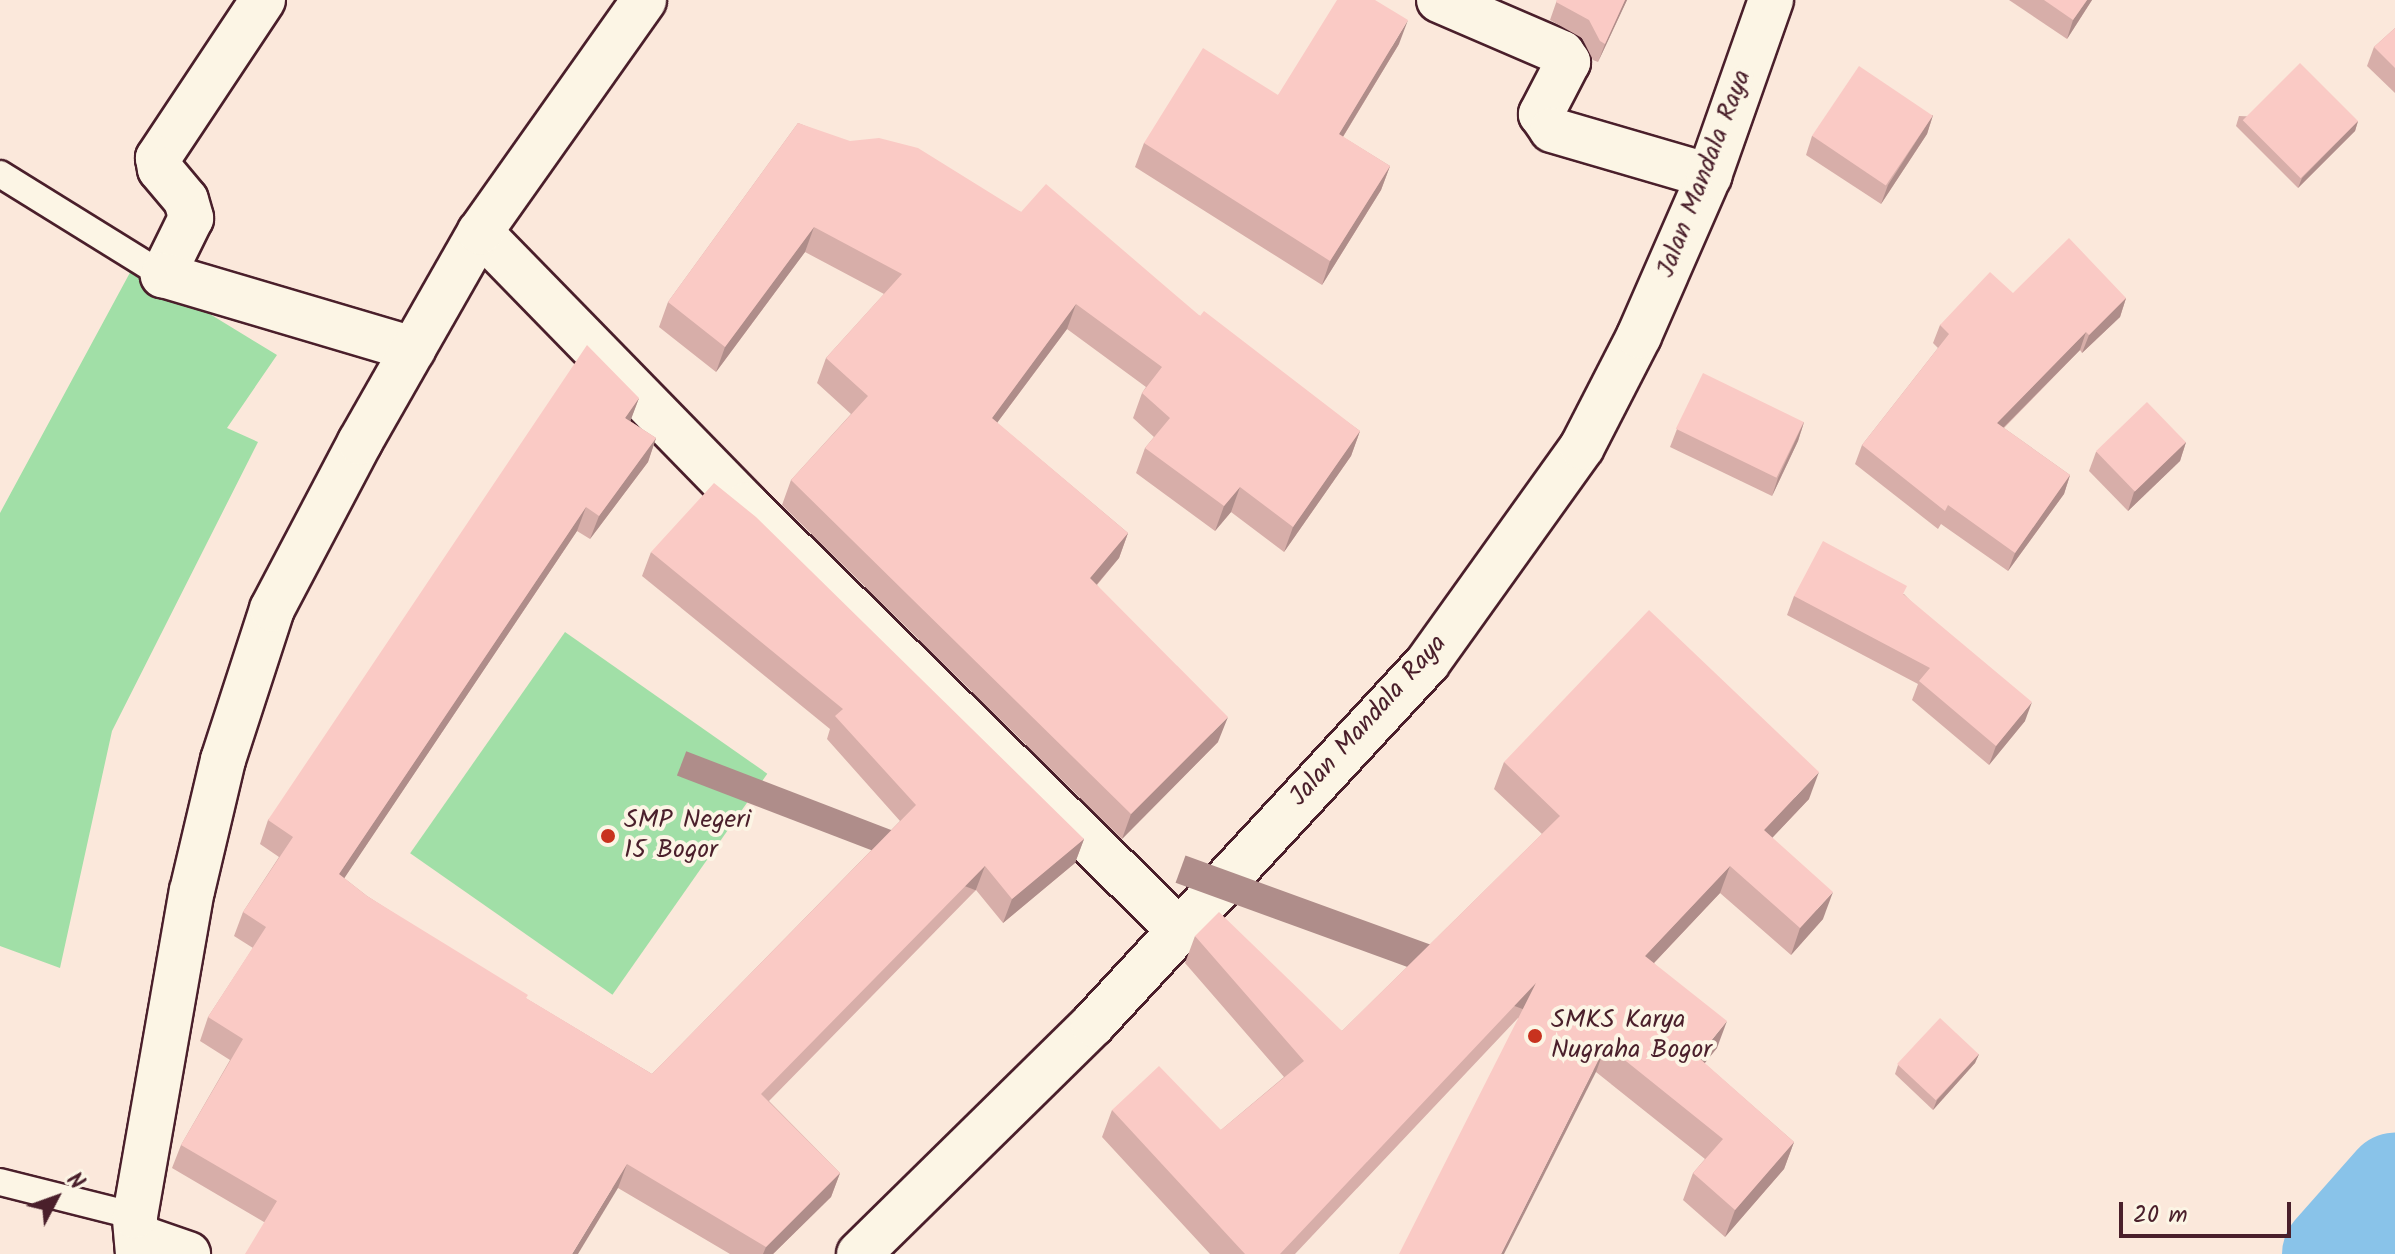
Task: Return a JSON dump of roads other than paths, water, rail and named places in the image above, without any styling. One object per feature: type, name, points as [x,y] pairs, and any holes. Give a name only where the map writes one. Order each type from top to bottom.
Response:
[{"type":"street","points":[[263,0],[158,158],[160,169],[186,200],[191,218],[163,275],[413,349]]},
{"type":"street","points":[[188,1254],[138,1236],[192,891],[228,745],[272,609],[480,232],[644,0]]},
{"type":"street","points":[[1439,0],[1562,53],[1568,62],[1541,114],[1552,130],[1709,176]]},
{"type":"street","name":"Jalan Mandala Raya","points":[[859,1254],[1093,1024],[1428,662],[1582,447],[1639,336],[1709,176],[1771,0]]},
{"type":"street","points":[[480,232],[746,505],[1178,929]]},
{"type":"lane","points":[[0,174],[163,275]]},
{"type":"lane","points":[[0,1182],[138,1236]]},
{"type":"waterway","points":[[2333,1254],[2395,1184]]},
{"type":"place","name":"SMP Negeri 15 Bogor","points":[[608,836]]},
{"type":"place","name":"SMKS Karya Nugraha Bogor","points":[[1535,1036]]}]
